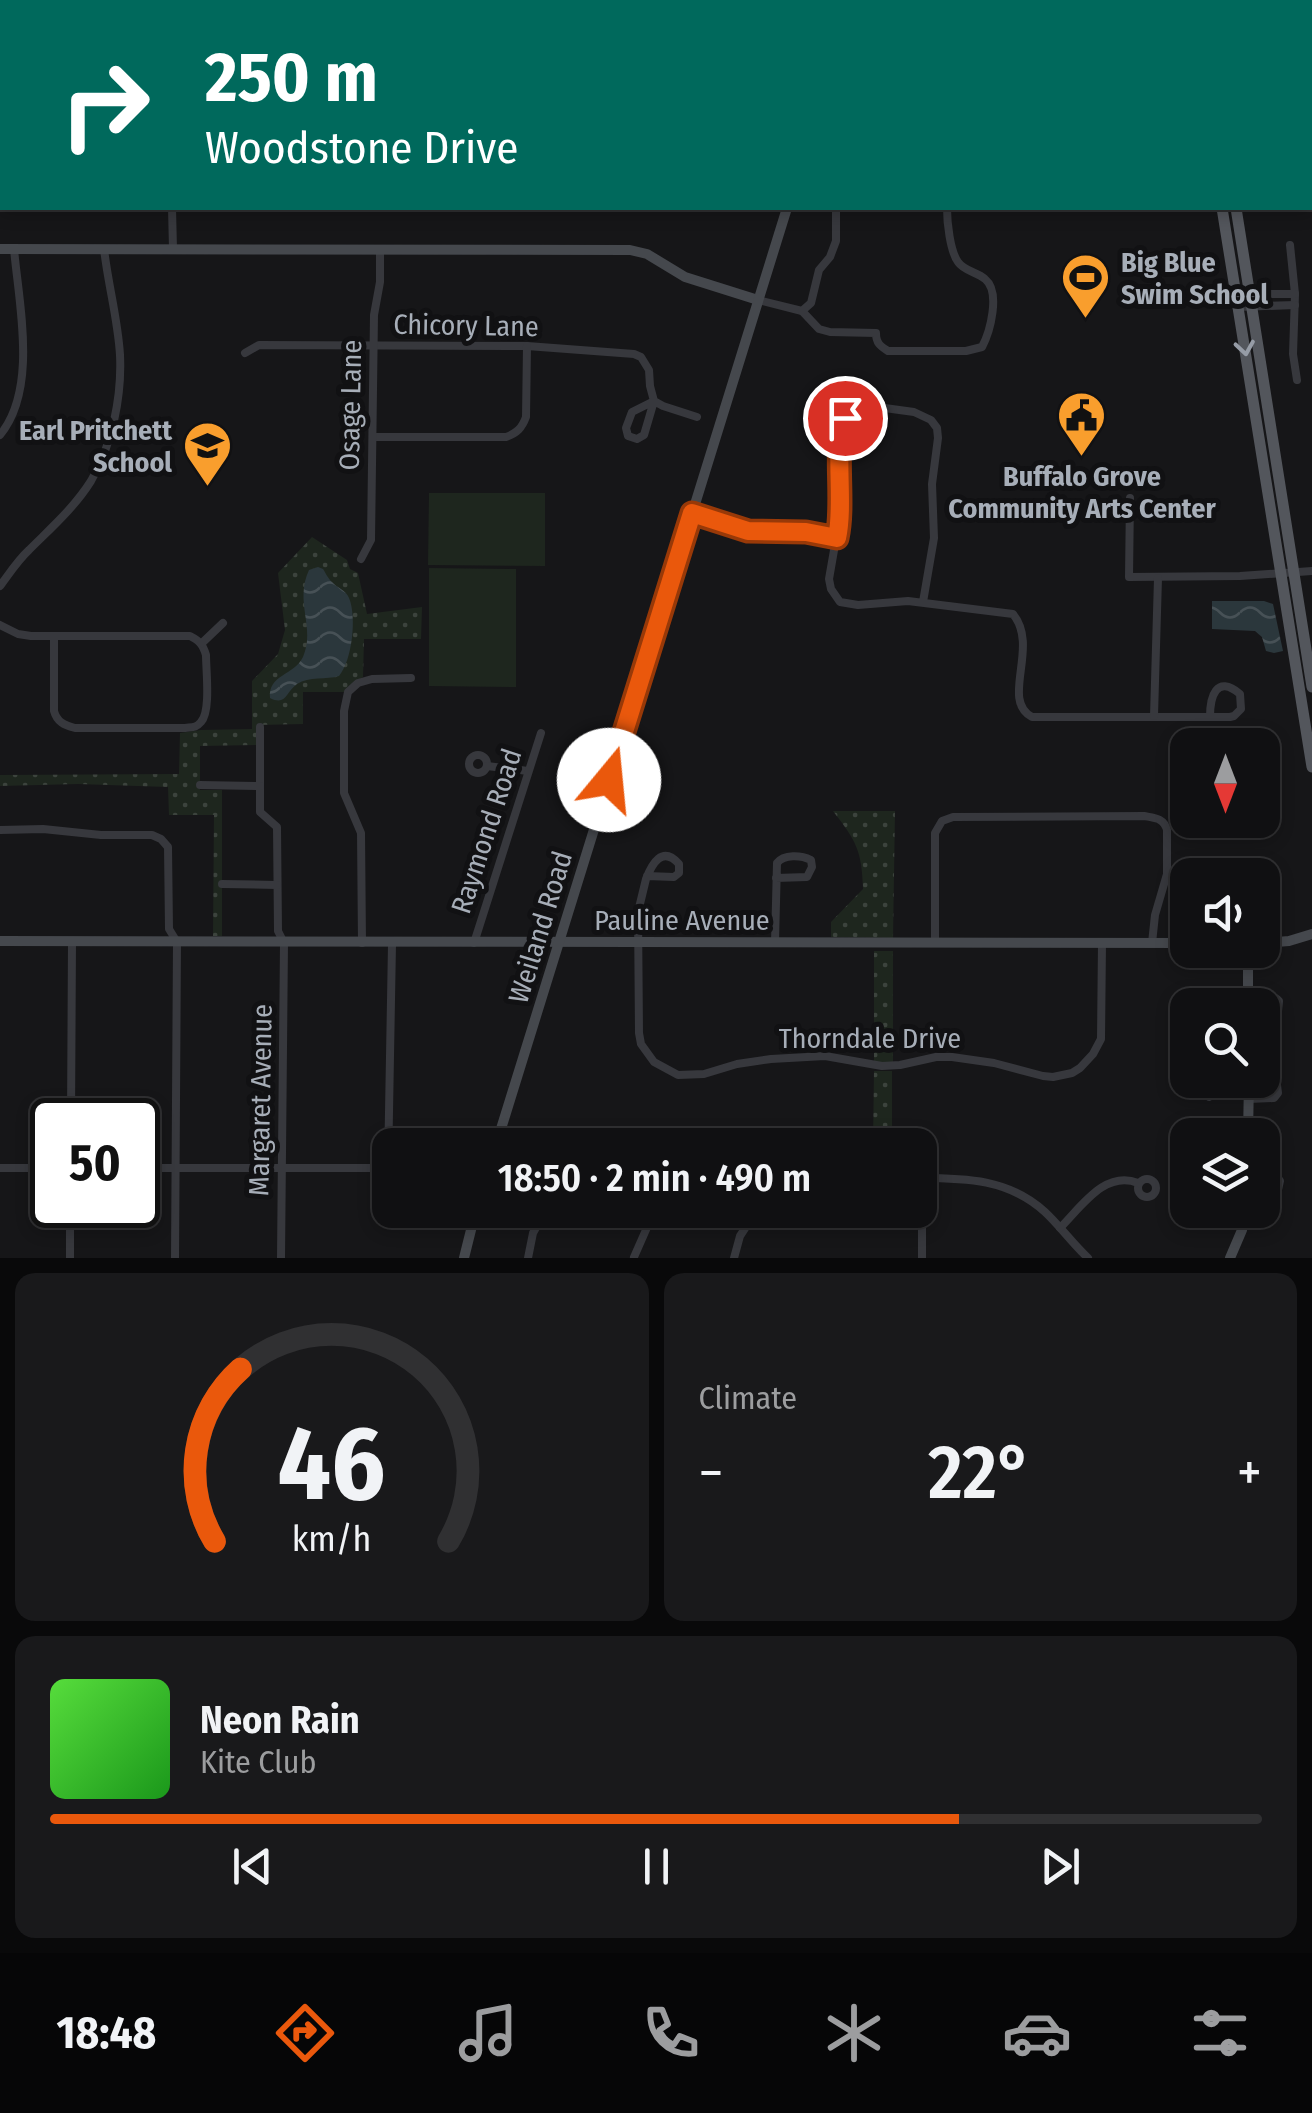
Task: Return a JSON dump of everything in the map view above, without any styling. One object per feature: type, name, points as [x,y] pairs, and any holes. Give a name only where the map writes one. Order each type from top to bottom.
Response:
[{"type":"main road","points":[[1222,210],[1244,301]]},
{"type":"main road","points":[[1236,210],[1244,301],[1287,572],[1312,767]]},
{"type":"main road","points":[[1287,572],[1312,687]]},
{"type":"street","points":[[172,210],[173,249]]},
{"type":"street","name":"Weiland Road","points":[[501,1128],[785,210]]},
{"type":"street","points":[[802,311],[810,303],[819,270],[836,241],[836,210]]},
{"type":"street","points":[[0,249],[630,250],[648,254],[685,277],[802,311],[819,329],[876,333],[880,346],[888,351],[966,351],[982,347],[989,334],[993,298],[991,285],[984,277],[957,262],[947,210]]},
{"type":"street","points":[[1290,245],[1297,380]]},
{"type":"street","points":[[0,435],[17,404],[23,369],[14,249]]},
{"type":"street","points":[[0,586],[76,501],[91,481],[106,448],[117,407],[120,355],[104,249]]},
{"type":"street","name":"Osage Lane","points":[[360,559],[371,540],[374,315],[380,249]]},
{"type":"street","points":[[1244,301],[1295,294]]},
{"type":"street","points":[[1244,301],[1295,305]]},
{"type":"street","name":"Chicory Lane","points":[[245,353],[259,344],[526,346],[634,354],[649,370],[654,401]]},
{"type":"street","points":[[374,437],[515,434],[526,417],[526,346]]},
{"type":"street","points":[[654,401],[644,436],[630,438],[626,430],[632,412],[654,401]]},
{"type":"street","points":[[654,401],[697,416]]},
{"type":"street","points":[[923,602],[935,528],[932,484],[936,428],[932,420],[914,412],[858,407],[845,418],[840,434],[842,510],[830,579],[831,589],[840,602],[923,602],[1014,614],[1022,624],[1024,638],[1019,704],[1032,717],[1210,717],[1234,716],[1242,704],[1240,694],[1226,686],[1216,690],[1210,699],[1210,717]]},
{"type":"street","points":[[1130,498],[1129,577],[1240,576],[1312,570]]},
{"type":"street","points":[[692,513],[748,531],[806,532],[837,538]]},
{"type":"street","points":[[1154,716],[1158,578]]},
{"type":"street","points":[[202,643],[223,622]]},
{"type":"street","points":[[0,626],[31,636],[54,636],[190,636],[202,643],[206,655],[206,711],[202,721],[196,726],[74,728],[61,722],[54,711],[54,636]]},
{"type":"street","points":[[362,944],[361,832],[344,793],[344,711],[348,692],[358,683],[372,678],[411,678]]},
{"type":"street","points":[[200,785],[260,786],[260,727]]},
{"type":"street","name":"Raymond Road","points":[[474,943],[540,733]]},
{"type":"street","points":[[487,766],[528,772]]},
{"type":"street","name":"Margaret Avenue","points":[[260,786],[260,812],[277,827],[278,931],[284,943],[282,1258]]},
{"type":"street","points":[[935,943],[936,833],[942,821],[1144,816],[1158,818],[1167,830],[1168,874],[1155,915],[1152,943]]},
{"type":"street","points":[[0,830],[152,835],[168,848],[170,929],[178,942],[175,1258]]},
{"type":"street","points":[[775,942],[776,878],[777,863],[786,856],[811,860],[807,877],[776,878]]},
{"type":"street","name":"Thorndale Drive","points":[[647,876],[638,912],[641,1044],[654,1062],[678,1074],[704,1074],[771,1059],[825,1056],[882,1066],[952,1057],[1042,1076],[1069,1074],[1093,1054],[1101,1038],[1102,943]]},
{"type":"street","points":[[222,884],[278,885]]},
{"type":"street","points":[[1280,942],[1312,934]]},
{"type":"street","name":"Pauline Avenue","points":[[0,941],[1170,943]]},
{"type":"street","points":[[71,1098],[72,942]]},
{"type":"street","points":[[390,1128],[392,944]]},
{"type":"street","points":[[0,1168],[30,1168]]},
{"type":"street","points":[[160,1169],[372,1168]]},
{"type":"street","points":[[937,1178],[995,1183],[1026,1198],[1088,1258]]},
{"type":"street","points":[[1060,1228],[1104,1184],[1120,1178],[1138,1183]]},
{"type":"street","points":[[70,1228],[70,1258]]},
{"type":"street","points":[[464,1258],[472,1228]]},
{"type":"street","points":[[528,1258],[536,1228]]},
{"type":"street","points":[[624,1258],[634,1258],[647,1228]]},
{"type":"street","points":[[734,1258],[744,1228]]},
{"type":"street","points":[[922,1228],[922,1258]]},
{"type":"street","points":[[1230,1258],[1242,1228]]},
{"type":"shaded area","points":[[429,493],[545,493],[545,566],[428,565]]},
{"type":"shaded area","points":[[312,537],[347,560],[350,569],[358,573],[367,614],[422,607],[421,639],[364,639],[363,677],[345,692],[303,692],[303,724],[258,725],[257,745],[200,746],[200,790],[222,790],[222,936],[213,936],[214,815],[169,815],[168,787],[0,786],[0,775],[179,774],[180,733],[252,729],[252,681],[278,654],[285,630],[278,573]]},
{"type":"shaded area","points":[[429,568],[516,569],[516,687],[429,686]]},
{"type":"shaded area","points":[[833,811],[895,811],[893,938],[831,937],[831,922],[863,889],[856,847]]},
{"type":"shaded area","points":[[874,951],[893,951],[893,1062],[874,1062]]},
{"type":"shaded area","points":[[874,1071],[892,1071],[892,1128],[873,1128]]},
{"type":"water","points":[[318,567],[349,598],[353,627],[347,660],[339,676],[302,682],[282,699],[275,700],[270,698],[273,684],[303,657],[307,636],[305,582],[309,570]]},
{"type":"water","points":[[1212,601],[1273,604],[1283,651],[1266,651],[1262,637],[1255,631],[1212,629]]},
{"type":"place","name":"Big Blue Swim School","points":[[1086,320]]},
{"type":"place","name":"Buffalo Grove Community Arts Center","points":[[1082,458]]},
{"type":"place","name":"Earl Pritchett School","points":[[207,488]]},
{"type":"route","points":[[609,780],[692,513],[748,531],[806,532],[837,538],[842,510],[840,434],[845,418]]}]
